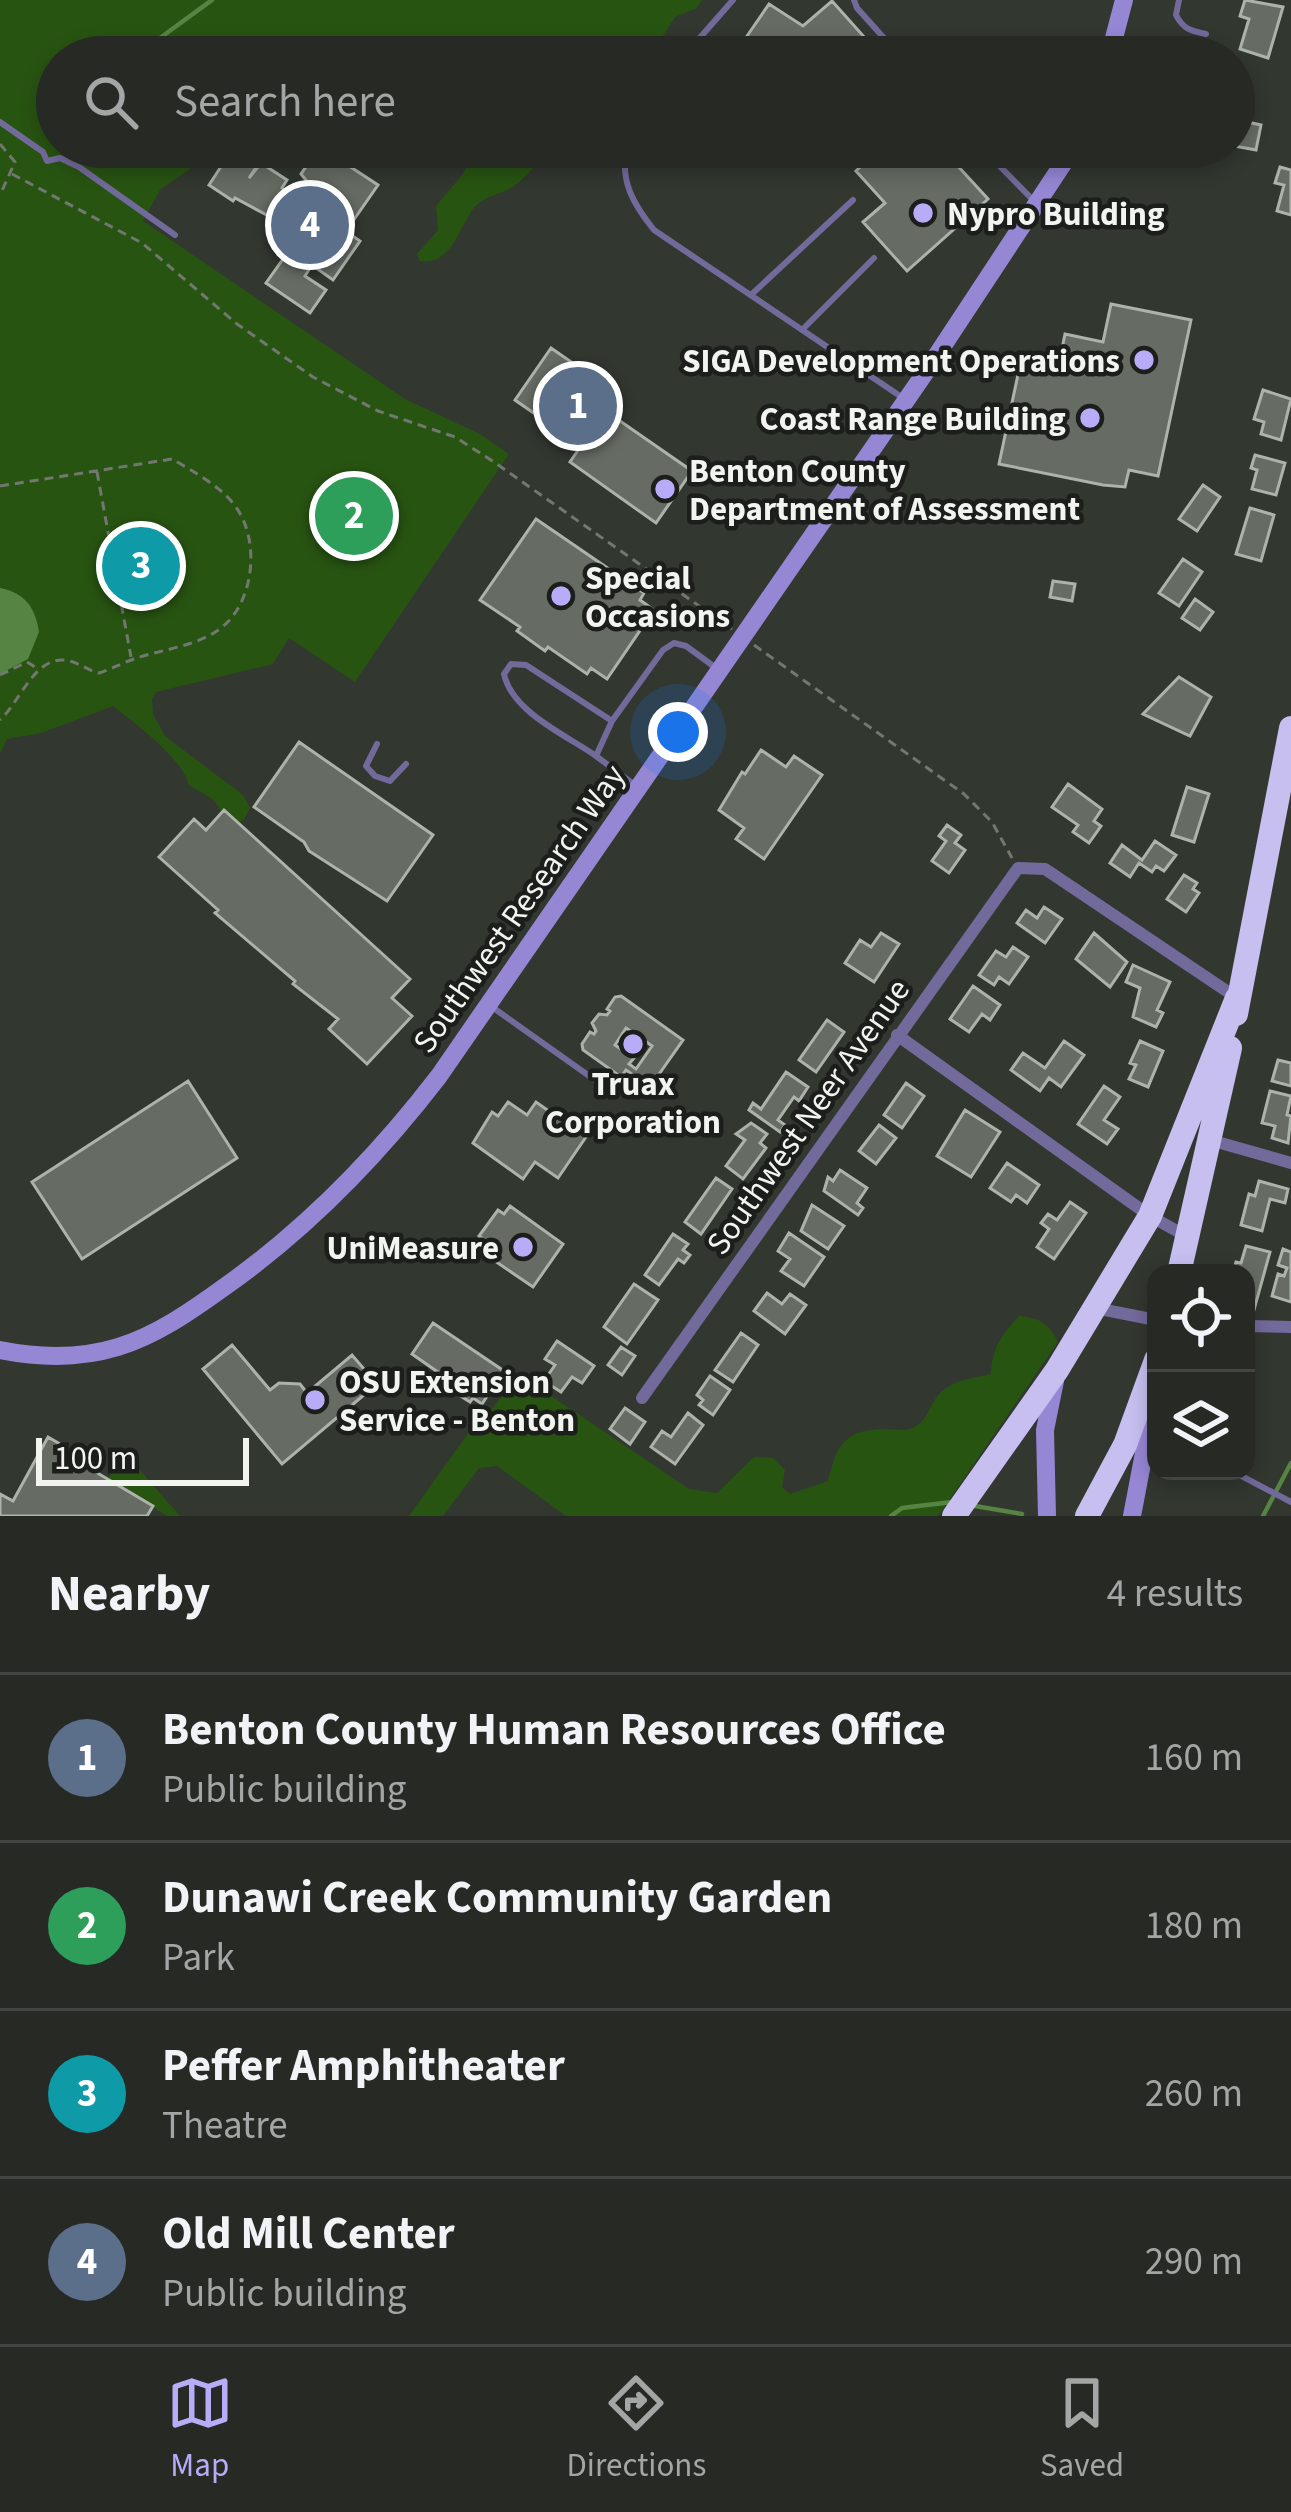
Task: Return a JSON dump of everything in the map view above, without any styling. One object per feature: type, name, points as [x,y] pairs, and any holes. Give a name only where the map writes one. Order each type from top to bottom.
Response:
[{"type":"highway","points":[[1181,1264],[1234,1030],[1291,728]]},
{"type":"highway","points":[[954,1516],[1057,1370],[1150,1216],[1237,998]]},
{"type":"highway","points":[[1087,1516],[1125,1445],[1152,1372]]},
{"type":"street","points":[[1115,36],[1124,0]]},
{"type":"street","name":"Southwest Research Way","points":[[0,1350],[58,1357],[138,1340],[198,1306],[297,1232],[374,1156],[488,1004],[1062,168]]},
{"type":"street","points":[[1018,868],[1045,869],[1237,998]]},
{"type":"street","name":"Southwest Neer Avenue","points":[[641,1397],[1018,868]]},
{"type":"street","points":[[897,1035],[1150,1216],[1188,1237]]},
{"type":"street","points":[[1210,1140],[1291,1162]]},
{"type":"street","points":[[1095,1308],[1147,1318]]},
{"type":"street","points":[[1255,1326],[1291,1327]]},
{"type":"street","points":[[1047,1516],[1045,1429],[1057,1370]]},
{"type":"street","points":[[1132,1516],[1147,1458]]},
{"type":"lane","points":[[701,36],[733,0]]},
{"type":"lane","points":[[854,0],[882,36]]},
{"type":"lane","points":[[1179,0],[1176,15],[1183,26],[1206,34]]},
{"type":"lane","points":[[0,122],[36,147]]},
{"type":"lane","points":[[80,168],[175,235]]},
{"type":"lane","points":[[626,168],[626,183],[635,207],[653,230],[906,400]]},
{"type":"lane","points":[[1000,168],[1040,205]]},
{"type":"lane","points":[[752,294],[854,200]]},
{"type":"lane","points":[[802,330],[874,258]]},
{"type":"lane","points":[[596,756],[612,722],[663,650],[674,643],[686,646],[719,670]]},
{"type":"lane","points":[[612,722],[526,665],[511,664],[503,674],[518,701],[638,787]]},
{"type":"lane","points":[[377,744],[367,759],[375,776],[390,781],[406,764]]},
{"type":"lane","points":[[488,1004],[616,1095]]},
{"type":"lane","points":[[1249,1480],[1291,1502]]},
{"type":"path","points":[[0,144],[12,155],[12,174],[0,195]]},
{"type":"path","points":[[12,174],[142,243],[237,324],[313,376],[378,411],[455,437],[494,462],[964,794],[992,823],[1018,868]]},
{"type":"path","points":[[0,486],[172,459],[233,502],[245,531],[251,586],[218,631],[178,648],[99,673],[66,660],[52,662],[39,670],[0,720]]},
{"type":"path","points":[[97,469],[132,659]]},
{"type":"path","points":[[109,539],[153,535],[164,541],[175,558],[174,577],[164,590],[119,602]]},
{"type":"path","points":[[0,676],[27,662],[39,670]]},
{"type":"shaded area","points":[[0,0],[702,0],[697,8],[675,17],[663,36],[36,36],[36,168],[191,168],[160,190],[143,221],[405,399],[480,434],[509,454],[355,682],[289,638],[273,664],[156,692],[153,714],[165,736],[243,795],[250,808],[243,821],[228,818],[189,785],[168,753],[113,706],[41,733],[7,739],[0,753]]},
{"type":"shaded area","points":[[466,168],[533,168],[518,183],[476,206],[445,253],[420,261],[417,254],[438,230],[436,206]]},
{"type":"shaded area","points":[[0,588],[27,602],[39,632],[28,659],[0,674]]},
{"type":"shaded area","points":[[1019,1316],[1043,1323],[1058,1342],[938,1516],[566,1516],[497,1466],[479,1468],[443,1516],[409,1516],[481,1415],[492,1409],[519,1374],[689,1489],[717,1493],[754,1457],[774,1458],[785,1470],[782,1487],[790,1494],[828,1481],[838,1450],[850,1437],[869,1430],[910,1429],[921,1423],[944,1389],[991,1374],[999,1342]]},
{"type":"shaded area","points":[[124,1452],[180,1516],[167,1516],[108,1479]]},
{"type":"building","points":[[1245,0],[1283,7],[1268,58],[1255,54],[1255,36],[1244,36],[1249,19],[1240,16]]},
{"type":"building","points":[[832,1],[863,36],[747,36],[769,4],[803,26]]},
{"type":"building","points":[[1255,124],[1261,125],[1255,150]]},
{"type":"building","points":[[1280,167],[1291,170],[1291,215],[1277,211],[1284,185],[1275,183]]},
{"type":"building","points":[[220,168],[256,168],[249,178],[257,168],[269,168],[287,180],[282,188],[298,200],[309,184],[301,174],[305,168],[352,168],[378,185],[353,221],[330,205],[323,215],[360,241],[333,280],[312,265],[305,276],[326,290],[310,313],[266,283],[288,252],[282,233],[272,225],[276,220],[209,185]]},
{"type":"building","name":"Nypro Building","points":[[960,168],[988,199],[907,271],[863,222],[885,203],[856,171]]},
{"type":"building","name":"Coast Range Building","points":[[1111,304],[1191,320],[1158,476],[1129,470],[1125,487],[999,464],[1020,365],[1057,373],[1065,334],[1103,342]]},
{"type":"building","points":[[551,348],[619,395],[607,412],[692,471],[656,523],[570,462],[581,446],[515,400]]},
{"type":"building","points":[[1263,390],[1291,399],[1281,440],[1261,434],[1264,422],[1254,419]]},
{"type":"building","points":[[1255,455],[1285,463],[1276,495],[1252,489]]},
{"type":"building","points":[[1203,485],[1220,497],[1197,531],[1179,519]]},
{"type":"building","points":[[1250,508],[1274,515],[1261,561],[1236,554]]},
{"type":"building","points":[[536,519],[644,593],[640,600],[654,610],[607,679],[591,668],[587,674],[548,647],[545,651],[480,600]]},
{"type":"building","points":[[152,543],[159,584],[131,589],[124,549]]},
{"type":"building","points":[[1183,559],[1202,572],[1179,606],[1159,593]]},
{"type":"building","points":[[1053,581],[1075,584],[1072,601],[1050,597]]},
{"type":"building","points":[[1195,599],[1213,612],[1200,630],[1182,618]]},
{"type":"building","points":[[1179,677],[1211,697],[1190,736],[1143,714]]},
{"type":"building","points":[[299,742],[433,835],[387,901],[309,851],[304,842],[254,807]]},
{"type":"building","points":[[761,750],[786,767],[794,756],[822,775],[764,859],[736,839],[744,828],[719,810]]},
{"type":"building","points":[[1068,784],[1102,809],[1094,821],[1101,826],[1089,843],[1073,832],[1078,825],[1052,807]]},
{"type":"building","points":[[1187,787],[1209,794],[1194,842],[1172,835]]},
{"type":"building","points":[[224,810],[410,979],[392,998],[412,1016],[367,1064],[329,1029],[338,1019],[293,984],[159,857],[194,819],[206,830]]},
{"type":"building","points":[[947,825],[961,835],[955,843],[965,850],[949,873],[932,861],[946,841],[939,836]]},
{"type":"building","points":[[1155,841],[1176,855],[1164,871],[1156,866],[1152,872],[1139,863],[1130,877],[1110,863],[1122,845],[1142,860]]},
{"type":"building","points":[[1184,875],[1197,883],[1193,889],[1199,893],[1186,912],[1167,899]]},
{"type":"building","points":[[1044,907],[1062,919],[1045,943],[1017,923],[1026,910],[1037,918]]},
{"type":"building","points":[[881,933],[899,944],[874,982],[845,963],[860,940],[871,947]]},
{"type":"building","points":[[1094,933],[1127,962],[1110,987],[1076,959]]},
{"type":"building","points":[[1013,947],[1028,957],[1009,984],[999,977],[994,985],[979,975],[996,951],[1006,957]]},
{"type":"building","points":[[1133,965],[1170,982],[1157,1010],[1163,1013],[1156,1027],[1133,1017],[1140,988],[1126,982]]},
{"type":"building","points":[[973,986],[1000,1005],[990,1020],[982,1014],[969,1032],[950,1019]]},
{"type":"building","points":[[621,996],[683,1040],[650,1087],[626,1070],[621,1077],[583,1050],[590,1032],[596,1031],[592,1023],[599,1014],[607,1015],[615,997]],"holes":[[[626,1028],[652,1046],[636,1069],[629,1064],[634,1058],[615,1045]]]},
{"type":"building","points":[[827,1020],[844,1032],[816,1072],[799,1060]]},
{"type":"building","points":[[1064,1041],[1084,1055],[1061,1087],[1049,1078],[1040,1091],[1011,1070],[1023,1053],[1045,1068]]},
{"type":"building","points":[[1140,1041],[1163,1051],[1148,1087],[1129,1079]]},
{"type":"building","points":[[1278,1060],[1291,1063],[1291,1086],[1272,1081]]},
{"type":"building","points":[[786,1072],[808,1087],[799,1101],[794,1097],[778,1120],[785,1125],[780,1132],[749,1110],[753,1103],[761,1109]]},
{"type":"building","points":[[188,1081],[237,1158],[82,1259],[32,1182]]},
{"type":"building","points":[[906,1083],[924,1096],[902,1128],[884,1115]]},
{"type":"building","points":[[1104,1086],[1120,1097],[1104,1120],[1118,1129],[1107,1144],[1078,1124]]},
{"type":"building","points":[[1270,1091],[1291,1096],[1288,1143],[1272,1138],[1275,1126],[1262,1123]]},
{"type":"building","points":[[508,1102],[527,1115],[536,1102],[586,1137],[558,1178],[535,1162],[523,1179],[473,1143],[492,1112],[498,1116]]},
{"type":"building","points":[[965,1110],[1000,1132],[971,1177],[937,1156]]},
{"type":"building","points":[[751,1123],[767,1134],[760,1143],[766,1148],[743,1179],[726,1166],[745,1140],[736,1134]]},
{"type":"building","points":[[879,1125],[896,1138],[876,1164],[859,1151]]},
{"type":"building","points":[[1007,1163],[1039,1185],[1027,1203],[1016,1195],[1011,1202],[990,1188]]},
{"type":"building","points":[[840,1170],[867,1188],[857,1203],[863,1208],[858,1215],[824,1191],[828,1177],[833,1181]]},
{"type":"building","points":[[716,1178],[732,1189],[701,1234],[685,1222]]},
{"type":"building","points":[[1259,1181],[1288,1189],[1285,1203],[1270,1199],[1262,1231],[1241,1225],[1249,1194],[1255,1196]]},
{"type":"building","points":[[1070,1202],[1086,1213],[1054,1259],[1037,1247],[1049,1229],[1041,1223],[1048,1214],[1057,1220]]},
{"type":"building","points":[[812,1205],[844,1226],[828,1249],[801,1231]]},
{"type":"building","points":[[510,1206],[563,1244],[533,1287],[492,1259],[499,1250],[479,1236],[498,1210],[504,1214]]},
{"type":"building","points":[[789,1233],[824,1257],[804,1286],[781,1271],[790,1259],[778,1251]]},
{"type":"building","points":[[673,1234],[688,1244],[683,1250],[690,1255],[684,1263],[678,1259],[659,1285],[645,1275]]},
{"type":"building","points":[[1246,1246],[1270,1252],[1255,1306],[1255,1264],[1235,1264],[1241,1263]]},
{"type":"building","points":[[1283,1249],[1291,1252],[1291,1302],[1272,1296],[1278,1274],[1284,1276],[1287,1268],[1278,1265]]},
{"type":"building","points":[[634,1284],[658,1300],[627,1344],[604,1327]]},
{"type":"building","points":[[767,1293],[782,1304],[790,1294],[806,1305],[785,1334],[754,1311]]},
{"type":"building","points":[[433,1323],[504,1371],[482,1404],[451,1390],[455,1384],[412,1354]]},
{"type":"building","points":[[741,1333],[758,1345],[733,1382],[715,1370]]},
{"type":"building","points":[[557,1341],[594,1366],[582,1383],[572,1377],[561,1392],[544,1381],[555,1365],[545,1359]]},
{"type":"building","points":[[232,1345],[270,1390],[279,1383],[300,1384],[307,1393],[352,1355],[377,1384],[282,1464],[203,1369]]},
{"type":"building","points":[[621,1347],[635,1356],[622,1375],[608,1365]]},
{"type":"building","points":[[710,1376],[730,1390],[713,1415],[699,1405],[703,1400],[697,1395]]},
{"type":"building","points":[[625,1408],[645,1422],[630,1444],[610,1429]]},
{"type":"building","points":[[688,1413],[703,1425],[675,1464],[651,1447],[662,1431],[671,1437]]},
{"type":"building","points":[[48,1437],[60,1444],[57,1449],[153,1506],[147,1516],[0,1516],[0,1494],[13,1501]]},
{"type":"waterway","points":[[163,36],[212,0]]},
{"type":"waterway","points":[[1263,1516],[1291,1463]]},
{"type":"waterway","points":[[891,1516],[902,1508],[952,1502]]},
{"type":"waterway","points":[[975,1506],[1022,1514]]},
{"type":"place","name":"Nypro Building","points":[[923,213]]},
{"type":"place","name":"Old Mill Center","points":[[310,225]]},
{"type":"place","name":"SIGA Development Operations","points":[[1144,360]]},
{"type":"place","name":"Benton County Human Resources Office","points":[[578,406]]},
{"type":"place","name":"Coast Range Building","points":[[1090,418]]},
{"type":"place","name":"Benton County Department of Assessment","points":[[665,489]]},
{"type":"place","name":"Dunawi Creek Community Garden","points":[[354,516]]},
{"type":"place","name":"Peffer Amphitheater","points":[[141,566]]},
{"type":"place","name":"Special Occasions","points":[[561,596]]},
{"type":"place","name":"Truax Corporation","points":[[633,1044]]},
{"type":"place","name":"UniMeasure","points":[[523,1247]]},
{"type":"place","name":"OSU Extension Service - Benton","points":[[315,1400]]}]
